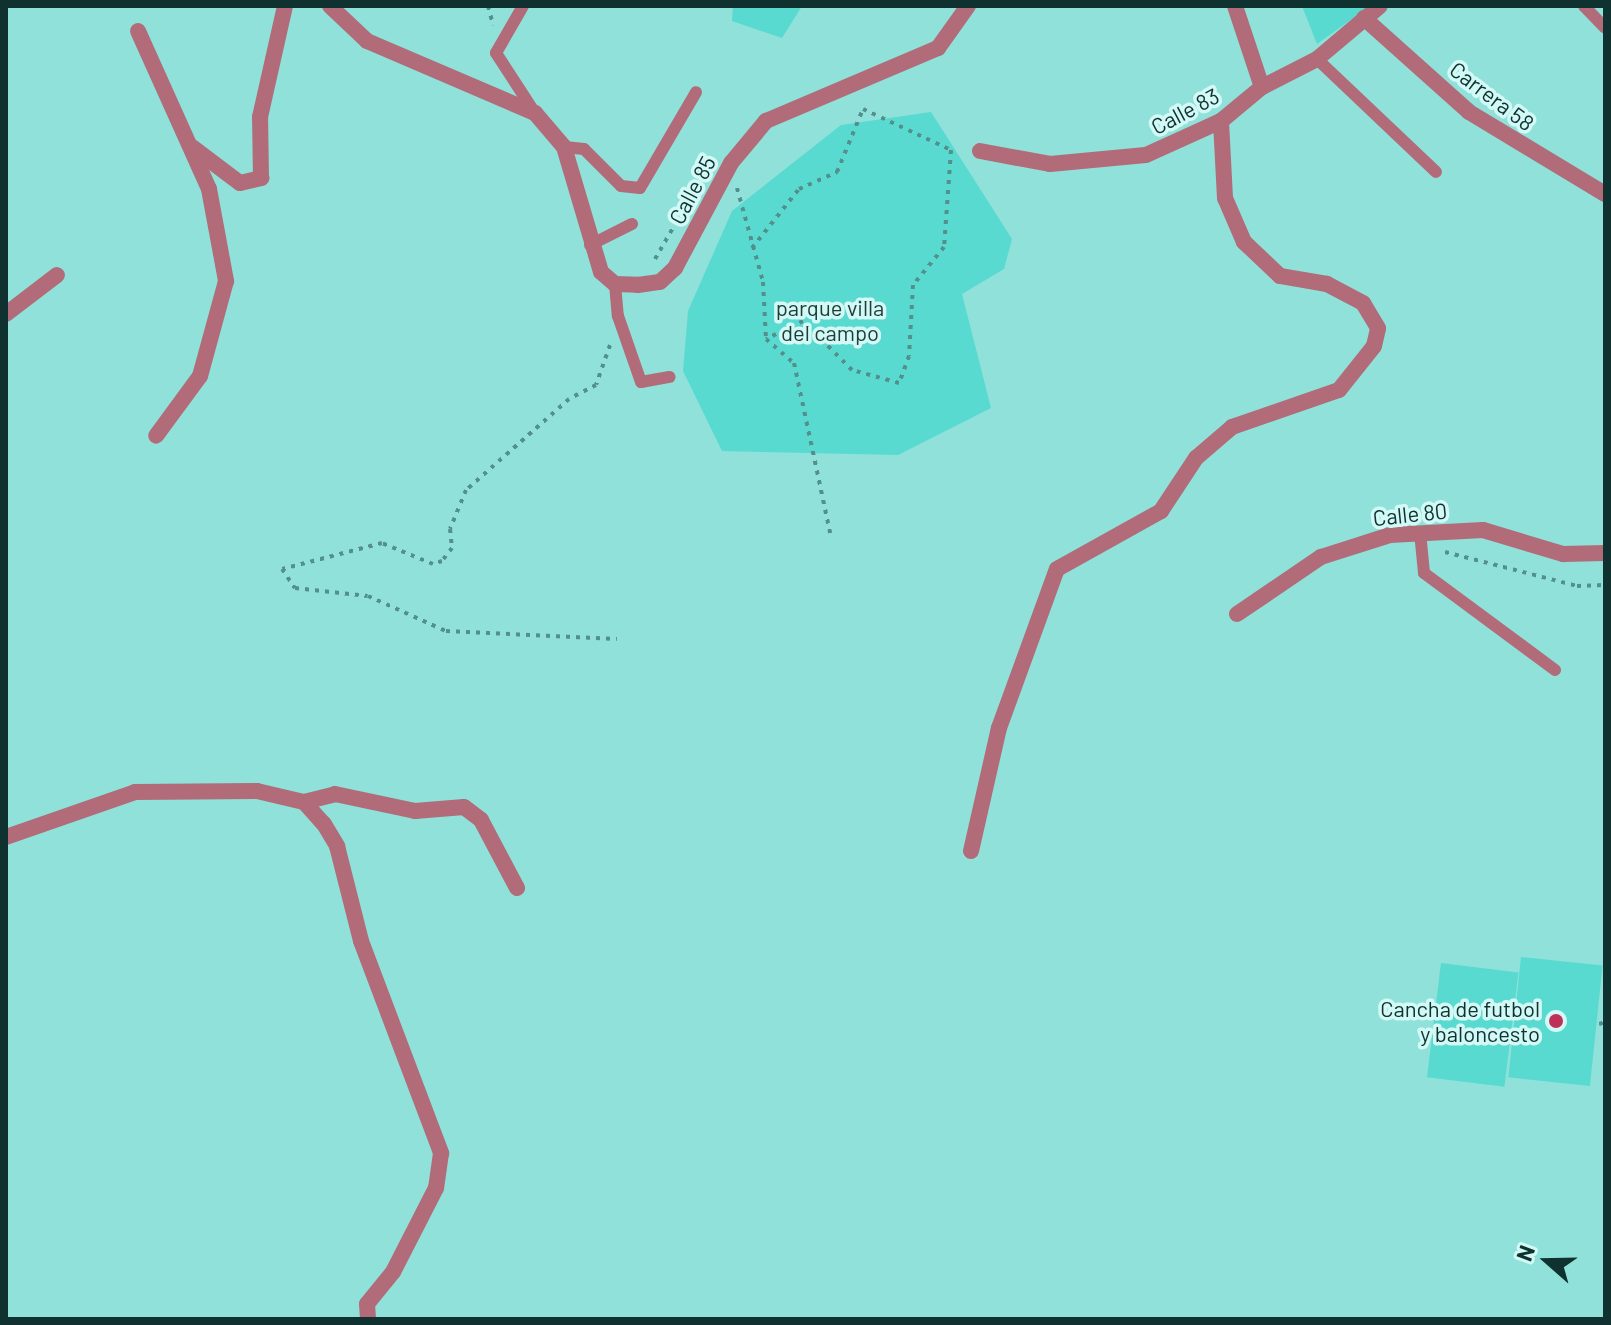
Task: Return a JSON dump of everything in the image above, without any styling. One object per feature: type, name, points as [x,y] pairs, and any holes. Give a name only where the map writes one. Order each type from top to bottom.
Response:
[{"type":"street","points":[[192,147],[240,183],[255,186],[261,178],[260,117],[285,6]]},
{"type":"street","points":[[330,6],[367,41],[535,113],[564,147],[590,245],[601,272],[615,284]]},
{"type":"street","name":"Calle 85","points":[[615,284],[660,282],[675,268],[731,163],[766,121],[938,48],[968,6]]},
{"type":"street","points":[[1235,6],[1262,87]]},
{"type":"street","name":"Calle 83","points":[[980,151],[1050,164],[1108,163],[1146,155],[1221,121],[1262,87],[1317,59],[1380,6]]},
{"type":"street","name":"Carrera 58","points":[[1364,18],[1469,112],[1605,194]]},
{"type":"street","points":[[138,31],[209,189],[226,281],[224,307],[200,376],[156,436]]},
{"type":"street","points":[[971,851],[999,728],[1057,569],[1161,511],[1196,458],[1232,427],[1339,390],[1374,346],[1378,328],[1363,303],[1327,284],[1280,276],[1244,242],[1225,198],[1221,121]]},
{"type":"street","points":[[6,314],[57,275]]},
{"type":"street","name":"Calle 80","points":[[1237,614],[1321,557],[1420,540],[1483,530],[1563,554],[1605,553]]},
{"type":"street","points":[[6,837],[135,792],[257,791],[304,802],[335,794],[415,811],[464,807],[481,820],[517,888]]},
{"type":"street","points":[[304,802],[337,846],[361,941],[441,1153],[436,1188],[393,1272],[367,1304],[368,1319]]},
{"type":"lane","points":[[523,6],[499,38],[500,69],[535,113]]},
{"type":"lane","points":[[1584,6],[1605,28]]},
{"type":"lane","points":[[1317,59],[1436,172]]},
{"type":"lane","points":[[564,147],[584,149],[621,186],[640,188],[696,92]]},
{"type":"lane","points":[[590,245],[632,224]]},
{"type":"lane","points":[[615,284],[618,316],[641,382],[670,377]]},
{"type":"lane","points":[[1420,540],[1433,581],[1555,670]]},
{"type":"path","points":[[487,7],[499,38]]},
{"type":"path","points":[[752,248],[799,189],[837,172],[863,109],[951,150],[944,247],[913,285],[909,356],[899,383],[852,370],[803,321],[766,339]]},
{"type":"path","points":[[731,163],[763,282],[766,339],[794,363],[830,533]]},
{"type":"path","points":[[617,639],[446,631],[368,596],[295,588],[282,569],[382,543],[433,564],[442,561],[452,548],[457,507],[482,471],[596,385],[618,316]]},
{"type":"path","points":[[1420,540],[1577,586],[1605,585]]},
{"type":"green space","points":[[733,6],[802,6],[782,38],[732,21]]},
{"type":"green space","points":[[1302,6],[1370,6],[1317,44]]},
{"type":"green space","name":"parque villa del campo","points":[[931,112],[1012,239],[1004,269],[962,294],[991,408],[898,455],[722,451],[683,371],[688,311],[732,211],[841,125]]},
{"type":"green space","name":"Cancha de futbol y baloncesto","points":[[1521,957],[1603,966],[1590,1086],[1508,1077]]},
{"type":"green space","name":"Cancha de futbol y baloncesto","points":[[1441,963],[1518,973],[1504,1087],[1427,1077]]},
{"type":"place","name":"Cancha de futbol y baloncesto","points":[[1556,1021]]}]
